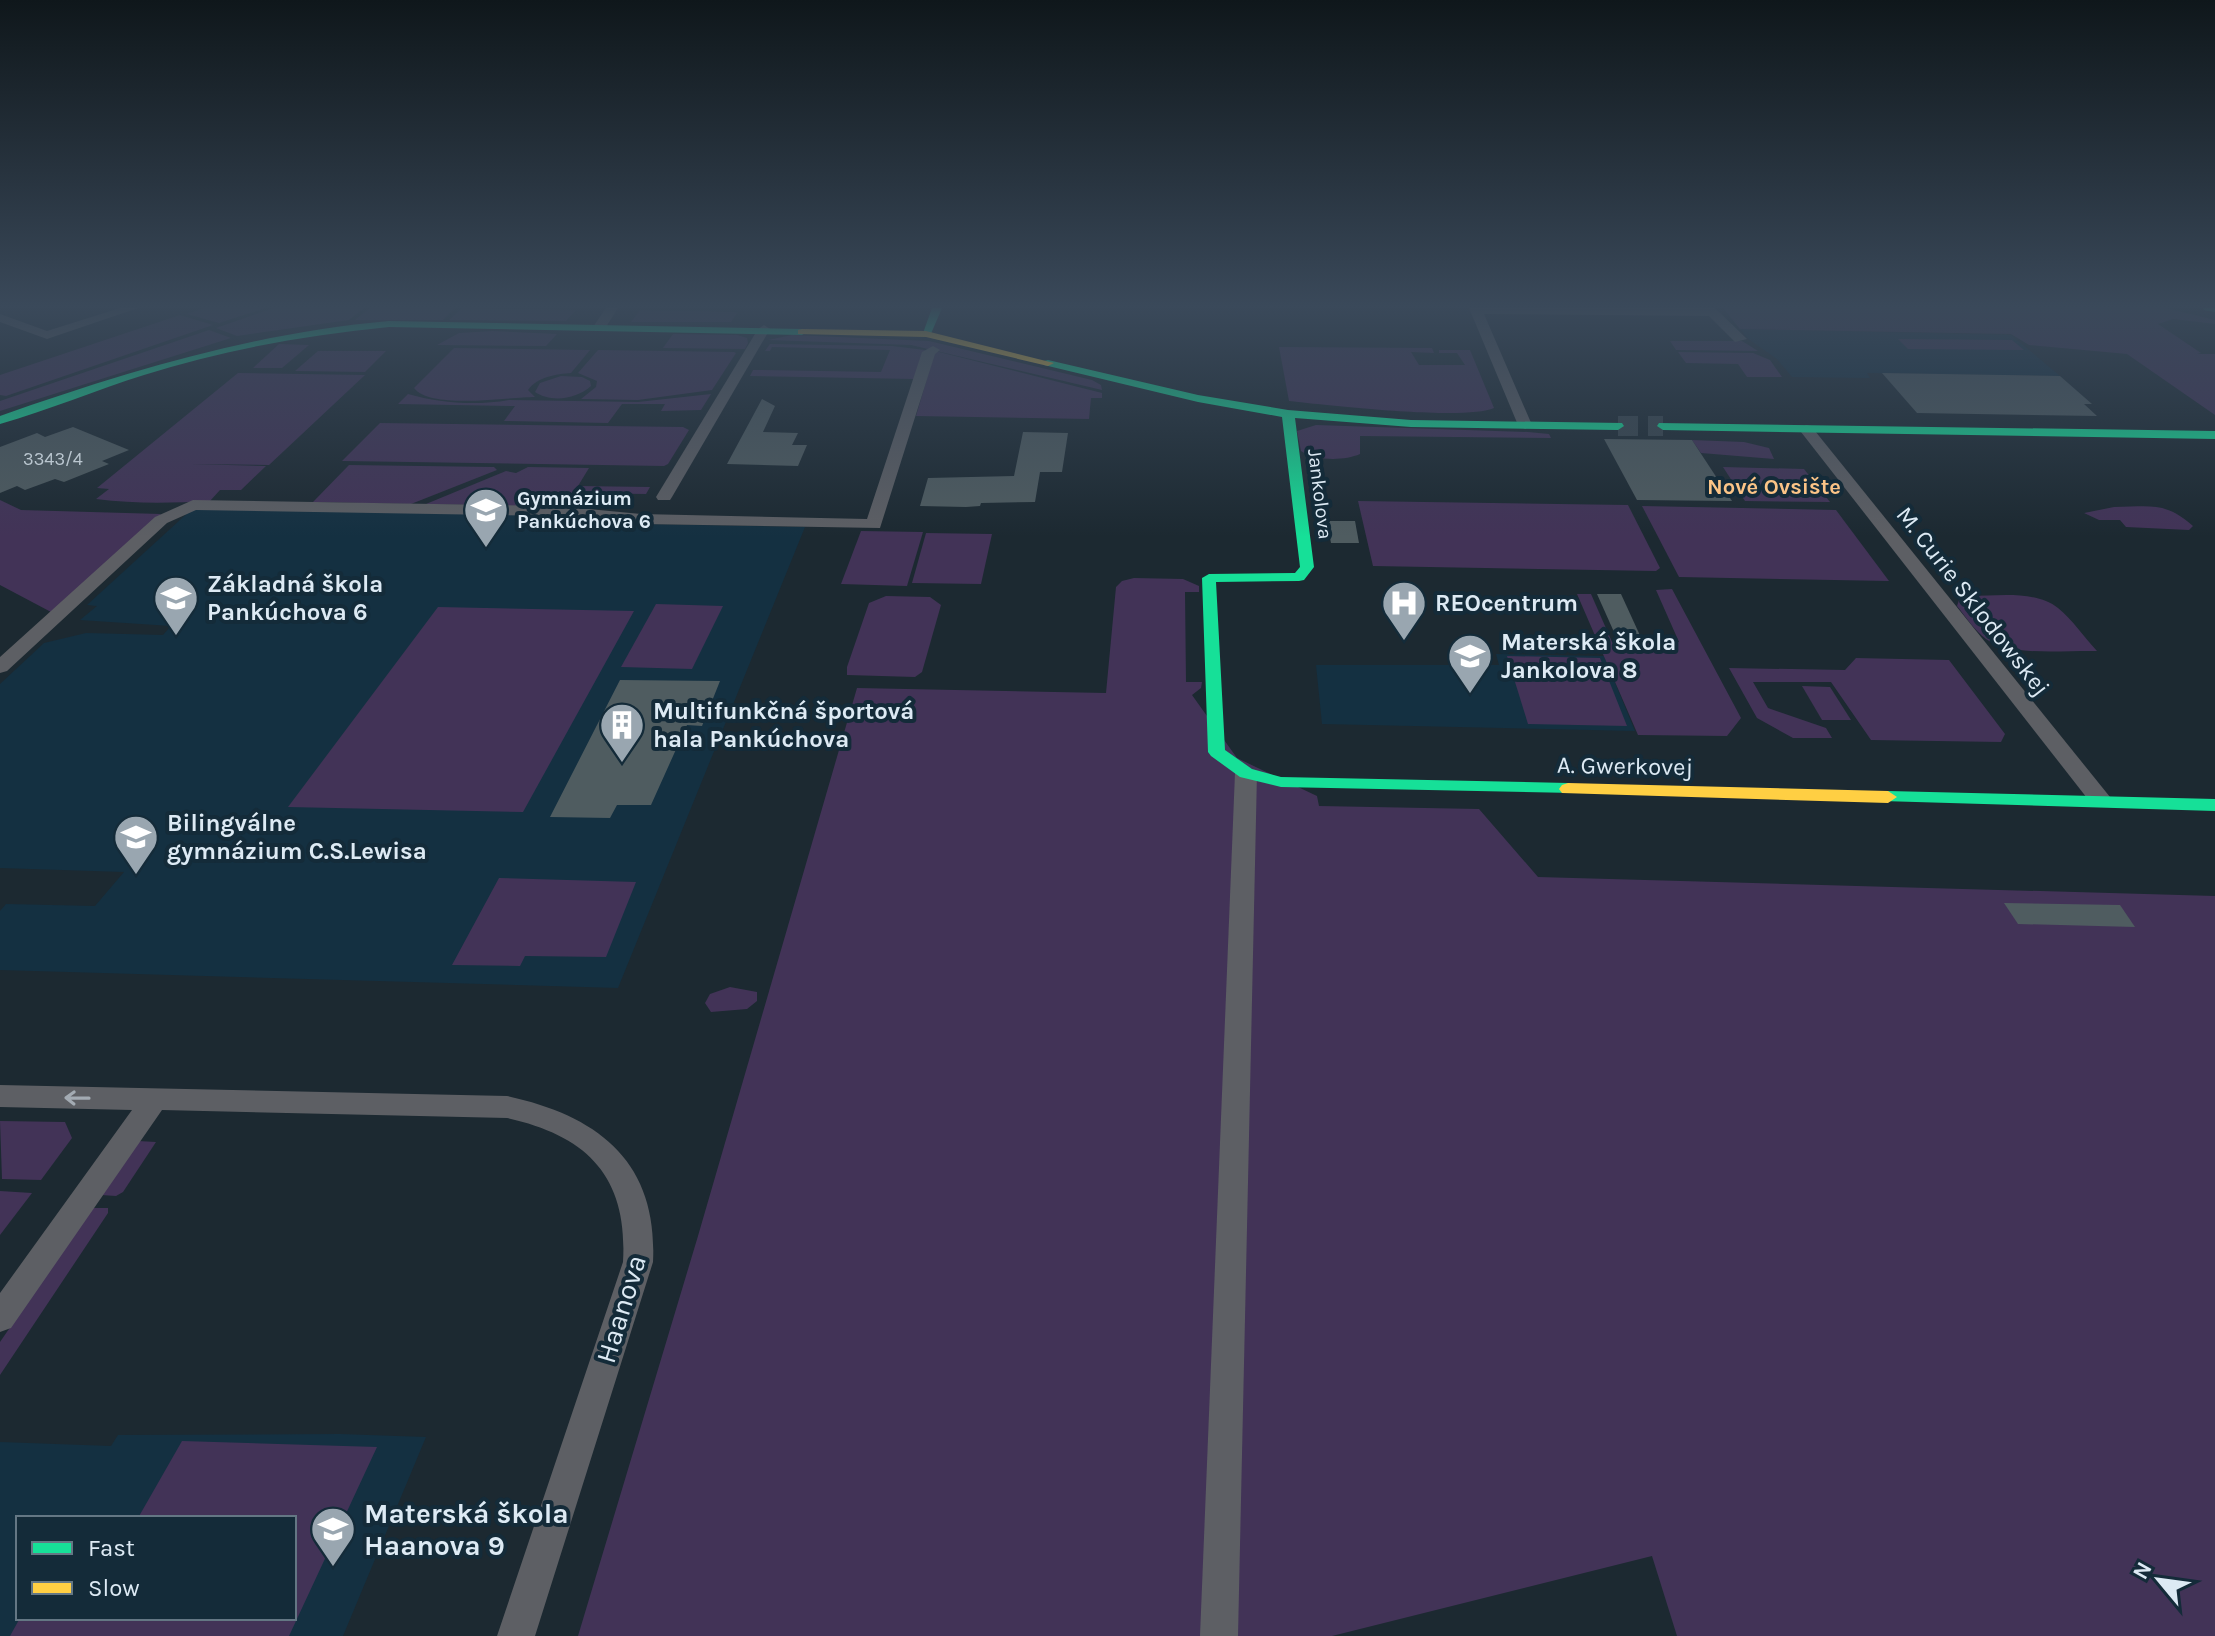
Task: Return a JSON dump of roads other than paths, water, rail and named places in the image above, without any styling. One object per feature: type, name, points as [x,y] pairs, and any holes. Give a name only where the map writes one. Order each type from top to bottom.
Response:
[{"type":"street","points":[[2,417],[99,384]]},
{"type":"street","points":[[664,497],[731,384]]},
{"type":"street","points":[[0,667],[161,520],[193,505],[557,511],[641,519],[874,524],[919,384]]},
{"type":"street","points":[[1131,384],[1288,414],[1369,422],[1618,426]]},
{"type":"street","points":[[1508,384],[1525,425]]},
{"type":"street","name":"Jankolova","points":[[1209,578],[1299,577],[1307,567],[1288,414]]},
{"type":"street","points":[[1663,426],[2215,435]]},
{"type":"street","name":"M. Curie Sklodowskej","points":[[1806,429],[2102,802]]},
{"type":"street","name":"A. Gwerkovej","points":[[1209,578],[1217,752],[1246,773],[1281,782],[2215,805]]},
{"type":"street","points":[[1219,1636],[1246,773]]},
{"type":"street","name":"Haanova","points":[[0,1096],[521,1109],[562,1124],[613,1163],[630,1185],[640,1219],[638,1262],[516,1636]]},
{"type":"street","points":[[3,1308],[154,1100]]},
{"type":"tunnel","points":[[1618,426],[1663,426]]},
{"type":"place","name":"Gymnázium Pankúchova 6","points":[[486,549]]},
{"type":"place","name":"Základná škola Pankúchova 6","points":[[176,637]]},
{"type":"place","name":"REOcentrum","points":[[1404,642]]},
{"type":"place","name":"Materská škola Jankolova 8","points":[[1470,695]]},
{"type":"place","name":"Multifunkčná športová hala Pankúchova","points":[[622,764]]},
{"type":"place","name":"Bilingválne gymnázium C.S.Lewisa","points":[[136,876]]},
{"type":"place","name":"Materská škola Haanova 9","points":[[333,1568]]},
{"type":"district","name":"Nové Ovsište","points":[[1774,487]]}]
